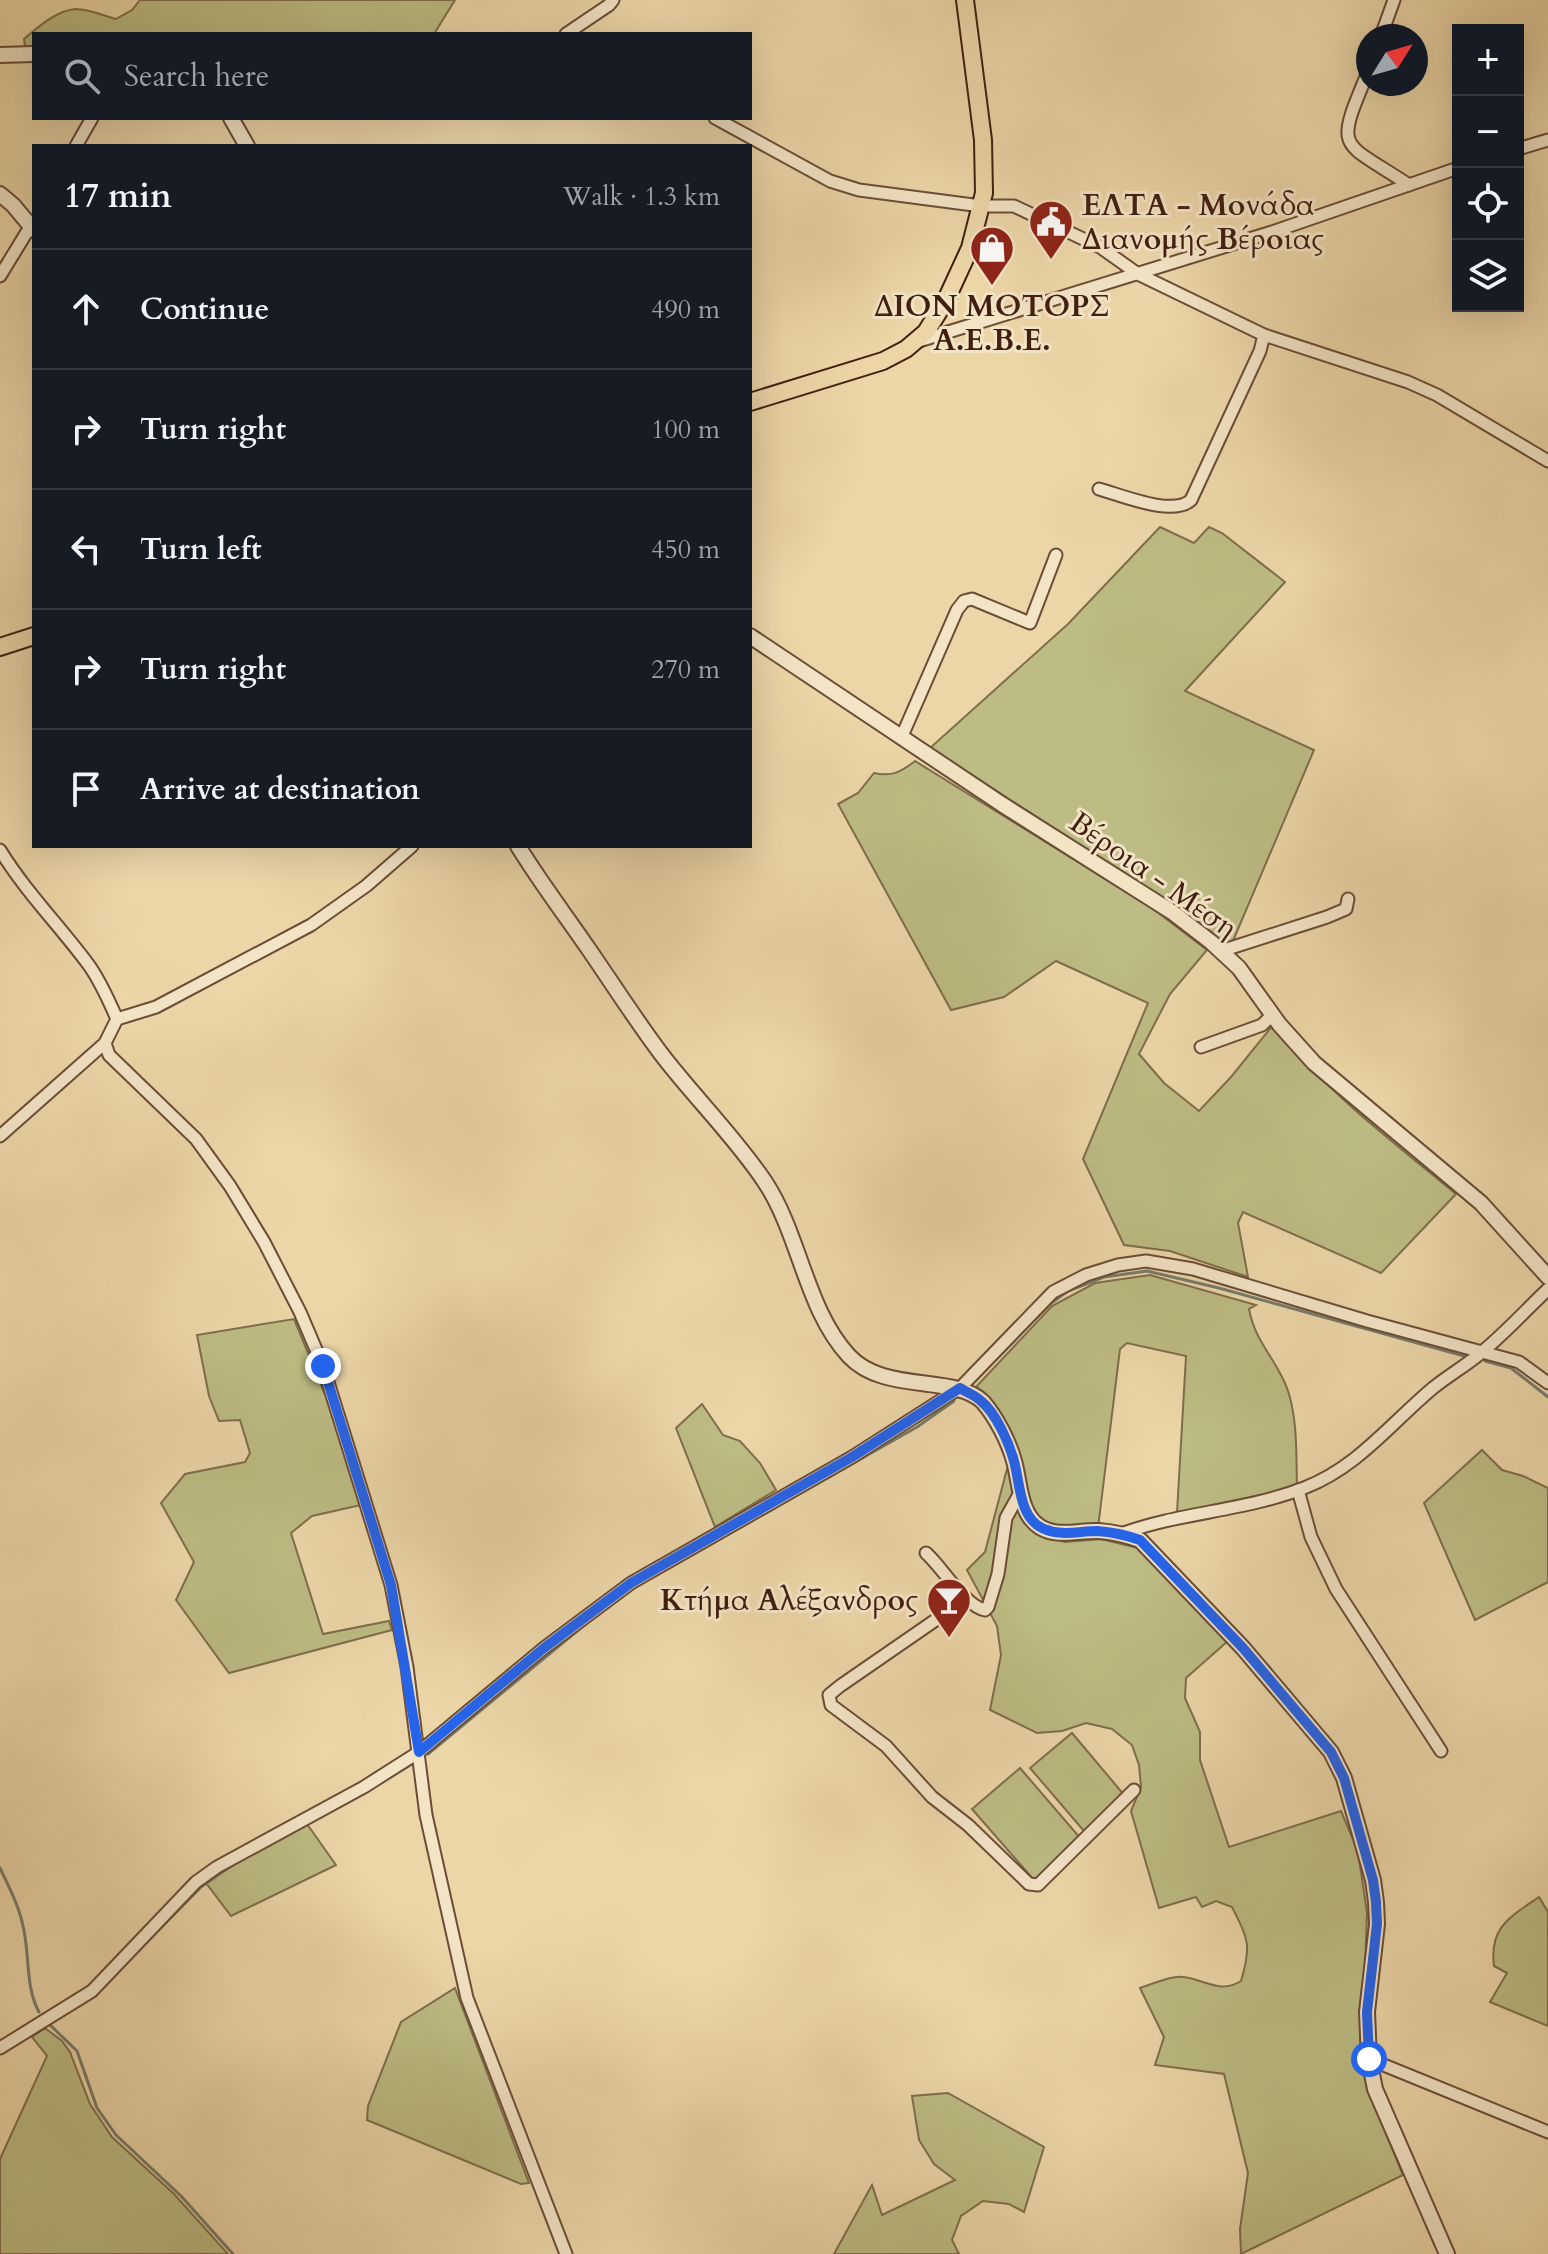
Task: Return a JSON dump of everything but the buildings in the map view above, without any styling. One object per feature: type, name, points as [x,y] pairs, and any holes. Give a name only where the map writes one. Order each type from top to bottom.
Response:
[{"type":"main road","points":[[752,401],[883,361],[915,342],[933,323],[958,277],[970,248],[984,193],[983,140],[965,0]]},
{"type":"main road","points":[[0,647],[32,637]]},
{"type":"street","points":[[569,32],[613,0]]},
{"type":"street","points":[[1385,24],[1394,0]]},
{"type":"street","points":[[0,56],[32,54]]},
{"type":"street","points":[[1358,96],[1347,121],[1347,139],[1356,152],[1409,185]]},
{"type":"street","points":[[77,144],[91,120]]},
{"type":"street","points":[[232,120],[246,144]]},
{"type":"street","points":[[719,120],[830,181],[859,190],[981,206],[1014,206],[1100,247],[1138,274],[1264,335],[1408,382],[1437,395],[1548,461]]},
{"type":"street","points":[[1524,147],[1548,140]]},
{"type":"street","points":[[915,342],[1272,232],[1452,170]]},
{"type":"street","points":[[0,194],[32,224]]},
{"type":"street","points":[[0,276],[32,227]]},
{"type":"street","points":[[1099,489],[1163,505],[1186,505],[1260,351],[1264,335]]},
{"type":"street","points":[[902,736],[957,610],[964,601],[972,599],[1030,623],[1056,555]]},
{"type":"street","name":"Βέροια - Μέση","points":[[752,637],[1003,805],[1172,912],[1221,951],[1239,968],[1314,1063],[1498,1219],[1548,1277]]},
{"type":"street","points":[[0,1136],[105,1043],[117,1019],[156,1007],[311,925],[366,886],[410,848]]},
{"type":"street","points":[[519,848],[662,1054],[765,1181],[781,1211],[824,1318],[835,1340],[851,1359],[884,1376],[960,1388],[982,1401],[1014,1460],[1029,1517],[1040,1527],[1063,1534],[1096,1531],[1140,1540],[1243,1648],[1331,1752],[1344,1778],[1373,1880],[1376,1902],[1377,1924],[1367,2012],[1369,2059],[1375,2089],[1447,2254]]},
{"type":"street","points":[[0,850],[19,880],[89,964],[117,1019]]},
{"type":"street","points":[[1221,951],[1327,917],[1346,909],[1348,899]]},
{"type":"street","points":[[1201,1047],[1262,1025],[1273,1014]]},
{"type":"street","points":[[105,1043],[109,1055],[196,1139],[230,1186],[264,1242],[303,1320],[337,1408],[391,1585],[419,1752],[426,1815],[467,1998],[566,2254]]},
{"type":"street","points":[[0,2048],[92,1991],[196,1882],[217,1867],[364,1787],[419,1752],[544,1648],[631,1583],[852,1457],[960,1388],[1053,1292],[1086,1275],[1118,1265],[1146,1261],[1193,1269],[1519,1362],[1548,1383]]},
{"type":"street","points":[[1121,1534],[1147,1524],[1267,1500],[1298,1490],[1362,1456],[1433,1388],[1482,1353],[1548,1289]]},
{"type":"street","points":[[1298,1490],[1311,1537],[1336,1589],[1441,1751]]},
{"type":"street","points":[[926,1553],[966,1599],[981,1610],[988,1607],[998,1574],[1006,1518],[1021,1491]]},
{"type":"street","points":[[966,1599],[840,1686],[829,1695],[831,1705],[886,1746],[932,1797],[968,1825],[1029,1884],[1038,1885],[1134,1790]]},
{"type":"street","points":[[0,2035],[12,2039]]},
{"type":"street","points":[[1369,2059],[1548,2132]]},
{"type":"shaded area","points":[[140,0],[455,0],[435,32],[33,32],[69,10],[81,9],[116,19],[132,10]]},
{"type":"shaded area","points":[[32,33],[32,48],[25,46],[24,39]]},
{"type":"shaded area","points":[[1160,527],[1194,543],[1209,527],[1222,533],[1285,582],[1185,691],[1314,750],[1233,941],[1224,943],[1166,901],[930,748],[1068,624]]},
{"type":"shaded area","points":[[915,761],[1152,908],[1207,950],[1170,994],[1139,1054],[1164,1083],[1199,1111],[1273,1025],[1337,1094],[1456,1194],[1381,1273],[1243,1212],[1238,1223],[1248,1277],[1170,1251],[1124,1245],[1083,1159],[1148,1003],[1056,961],[1004,997],[951,1010],[838,804],[858,793],[874,773],[896,773]]},
{"type":"shaded area","points":[[1150,1275],[1256,1305],[1249,1309],[1252,1321],[1291,1400],[1296,1437],[1297,1487],[1177,1513],[1186,1356],[1127,1343],[1120,1349],[1098,1528],[1072,1529],[1048,1525],[1033,1516],[985,1398],[975,1388],[1052,1306],[1095,1283]]},
{"type":"shaded area","points":[[294,1319],[329,1404],[361,1505],[312,1516],[291,1533],[323,1634],[389,1621],[392,1630],[229,1673],[176,1600],[194,1562],[161,1503],[185,1474],[245,1462],[250,1453],[240,1420],[219,1421],[209,1396],[197,1335]]},
{"type":"shaded area","points":[[702,1404],[723,1435],[740,1441],[760,1463],[776,1490],[715,1527],[676,1428]]},
{"type":"shaded area","points":[[1482,1450],[1502,1470],[1548,1488],[1548,1582],[1475,1620],[1424,1503]]},
{"type":"shaded area","points":[[1007,1469],[1012,1473],[1043,1536],[1065,1542],[1101,1539],[1142,1549],[1228,1641],[1186,1678],[1185,1698],[1200,1732],[1200,1760],[1229,1847],[1341,1811],[1358,1851],[1367,1913],[1362,2050],[1372,2099],[1403,2175],[1241,2254],[1240,2229],[1248,2173],[1224,2074],[1155,2065],[1164,2037],[1140,1988],[1179,1977],[1220,1986],[1241,1981],[1247,1950],[1245,1935],[1232,1907],[1216,1901],[1202,1907],[1196,1897],[1159,1908],[1131,1811],[1141,1787],[1139,1765],[1132,1745],[1112,1729],[1086,1723],[1062,1731],[1037,1733],[990,1710],[1001,1655],[997,1626],[967,1570],[985,1552]]},
{"type":"shaded area","points":[[1072,1733],[1125,1796],[1084,1831],[1030,1768]]},
{"type":"shaded area","points":[[1020,1768],[1081,1839],[1034,1880],[972,1809]]},
{"type":"shaded area","points":[[307,1824],[336,1865],[231,1916],[206,1883]]},
{"type":"shaded area","points":[[1539,1897],[1548,1912],[1548,2026],[1490,2002],[1507,1973],[1494,1966],[1493,1953],[1498,1932],[1511,1917]]},
{"type":"shaded area","points":[[455,1988],[529,2183],[521,2184],[367,2120],[368,2106],[401,2022]]},
{"type":"shaded area","points":[[45,2028],[70,2052],[90,2104],[112,2137],[174,2194],[228,2254],[0,2254],[0,2159],[47,2056],[32,2037]]},
{"type":"shaded area","points":[[948,2093],[1044,2147],[1024,2212],[1009,2204],[983,2201],[961,2216],[952,2240],[959,2254],[834,2254],[872,2185],[882,2215],[955,2180],[934,2164],[919,2140],[912,2096]]},
{"type":"waterway","points":[[971,1385],[1050,1304],[1068,1291],[1104,1277],[1147,1271],[1464,1356]]},
{"type":"waterway","points":[[1485,1361],[1511,1368],[1548,1397]]},
{"type":"waterway","points":[[674,1565],[917,1427],[954,1401]]},
{"type":"waterway","points":[[629,1591],[650,1578]]},
{"type":"waterway","points":[[428,1754],[588,1622]]},
{"type":"waterway","points":[[367,1791],[412,1764]]},
{"type":"waterway","points":[[134,1955],[201,1887],[234,1864]]},
{"type":"waterway","points":[[0,1868],[21,1919],[32,1992],[39,2012]]},
{"type":"waterway","points":[[54,2021],[92,1997]]},
{"type":"waterway","points":[[47,2022],[77,2051],[97,2108],[116,2135],[181,2196],[233,2254]]},
{"type":"place","name":"ΕΛΤΑ - Μονάδα Διανομής Βέροιας","points":[[1051,261]]},
{"type":"place","name":"ΔΙΟΝ ΜΟΤΟΡΣ Α.Ε.Β.Ε.","points":[[992,287]]},
{"type":"place","name":"Κτήμα Αλέξανδρος","points":[[949,1639]]},
{"type":"route","points":[[323,1366],[391,1585],[419,1752],[544,1648],[631,1583],[852,1457],[960,1388],[982,1401],[1014,1460],[1029,1517],[1040,1527],[1063,1534],[1096,1531],[1140,1540],[1243,1648],[1331,1752],[1344,1778],[1373,1880],[1376,1902],[1377,1924],[1367,2012],[1369,2059]]}]
